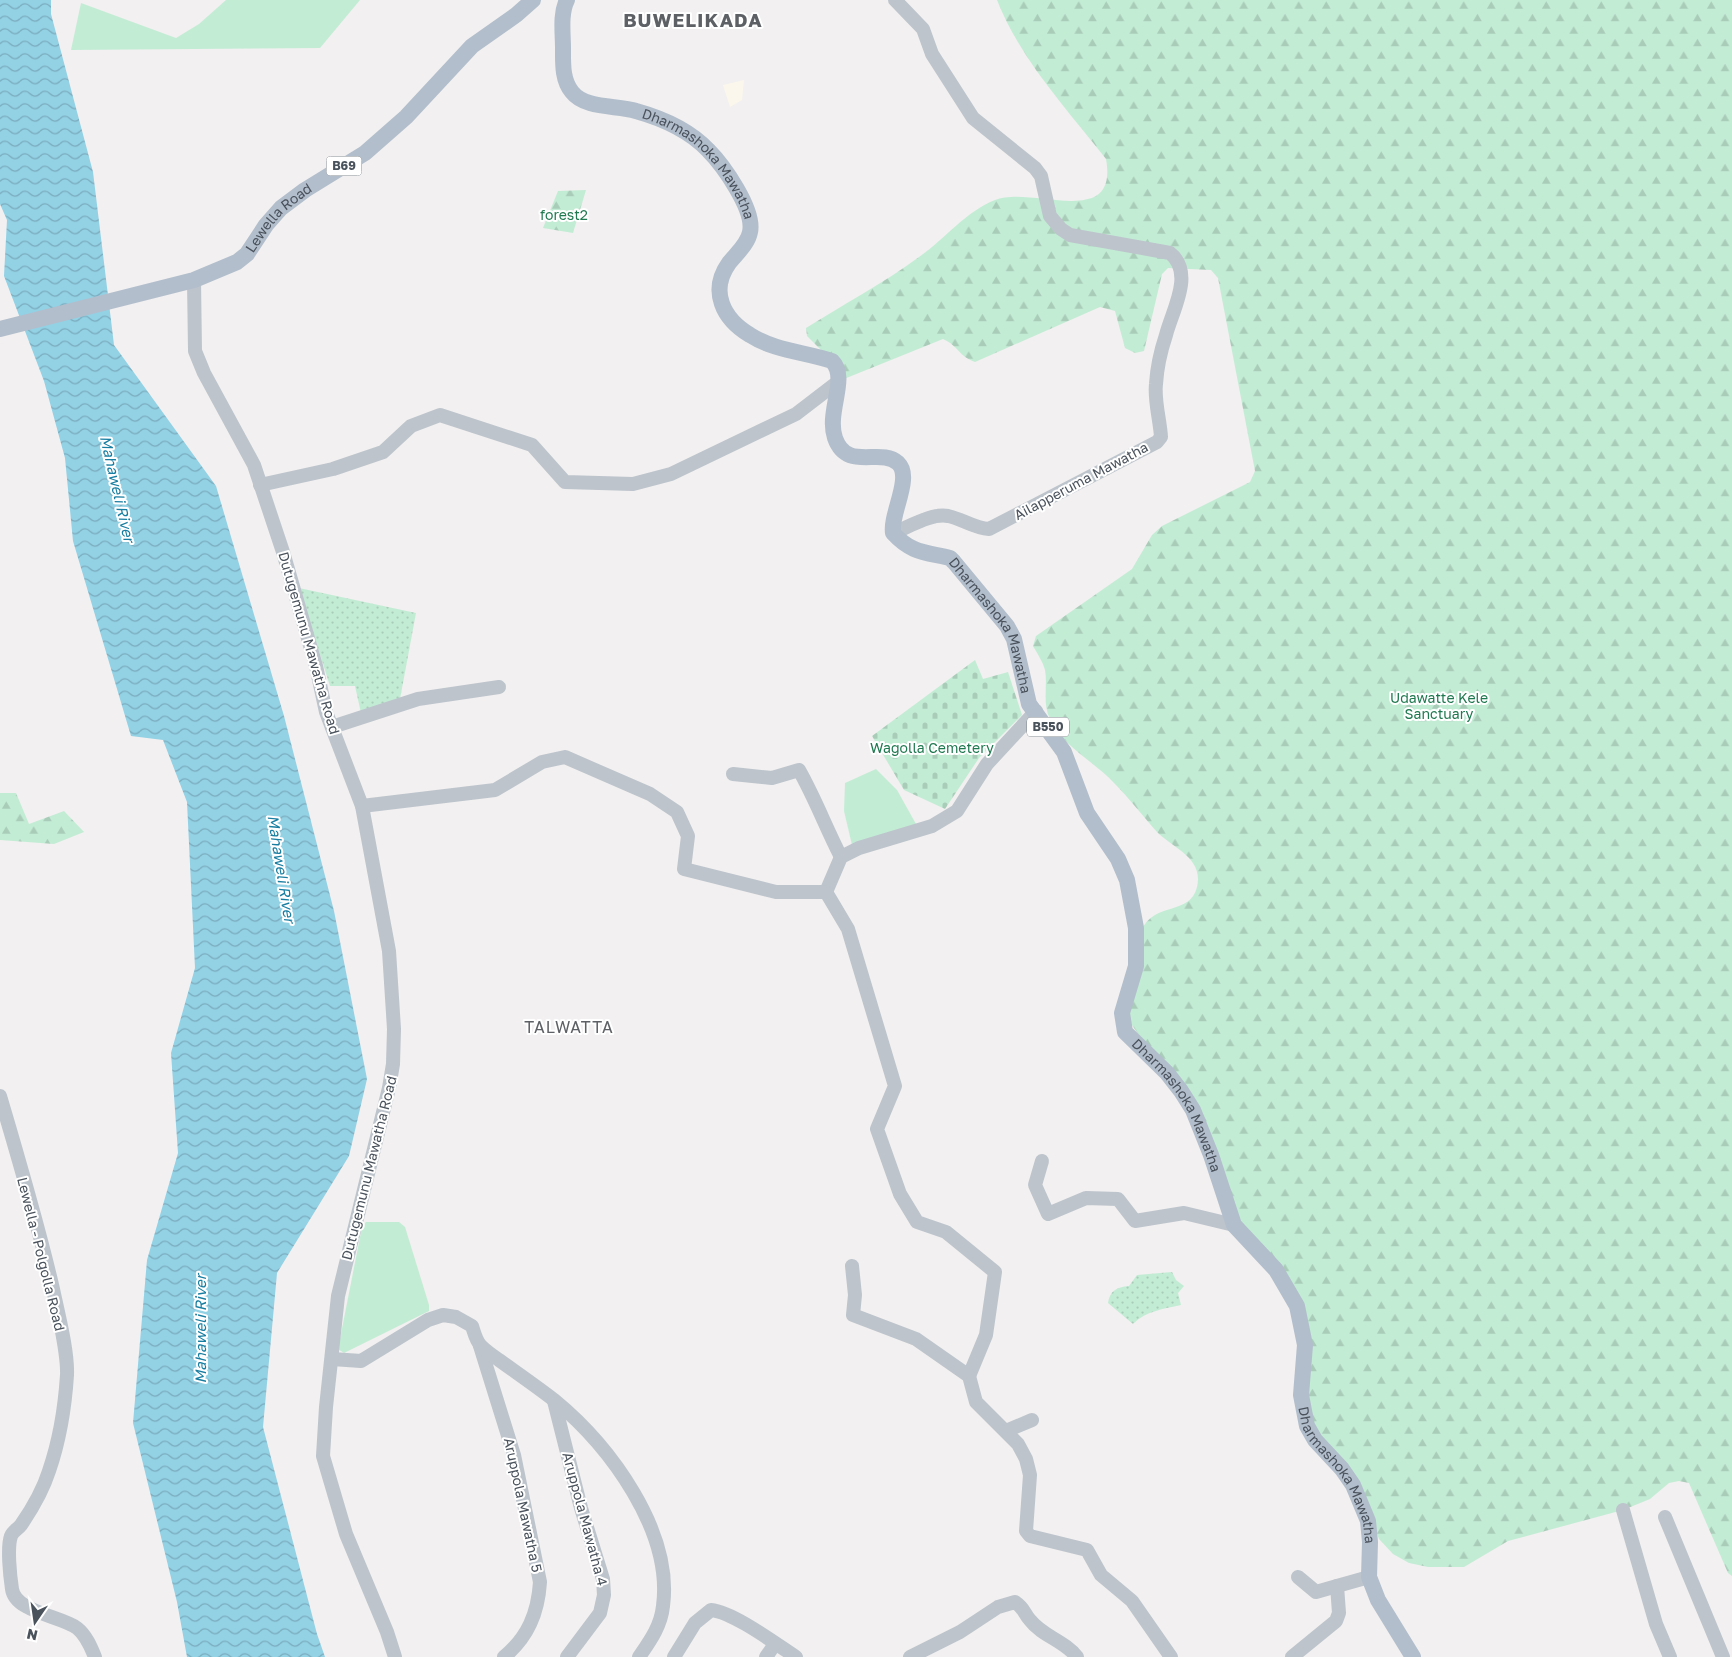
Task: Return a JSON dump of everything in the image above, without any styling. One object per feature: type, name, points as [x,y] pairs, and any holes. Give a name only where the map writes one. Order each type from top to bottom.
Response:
[{"type":"main road","name":"Lewella Road","points":[[4,328],[194,280],[230,266],[242,259],[266,225],[281,208],[305,190],[365,153],[406,117],[468,50],[533,0]]},
{"type":"main road","name":"Dharmashoka Mawatha","points":[[567,0],[563,22],[564,73],[572,93],[591,103],[635,110],[665,121],[693,137],[708,149],[742,198],[749,218],[751,232],[722,276],[718,292],[722,310],[732,322],[749,335],[771,346],[832,361],[837,366],[839,381]]},
{"type":"main road","points":[[839,381],[832,423],[835,440],[842,449],[854,457],[888,458],[899,464],[902,469],[902,485],[893,515],[893,533]]},
{"type":"main road","name":"Dharmashoka Mawatha","points":[[893,533],[902,543],[913,550],[950,558],[1007,626],[1017,650],[1026,695],[1064,752],[1087,813],[1118,859],[1127,880],[1136,928],[1136,966],[1122,1013],[1125,1032],[1167,1073],[1193,1110],[1211,1155],[1234,1225],[1276,1270],[1297,1306],[1305,1345],[1301,1395],[1302,1410],[1307,1426],[1314,1440],[1342,1469],[1353,1485],[1368,1521],[1370,1542],[1369,1577],[1378,1600],[1413,1657]]},
{"type":"street","name":"Ailapperuma Mawatha","points":[[893,533],[939,516],[949,516],[978,528],[989,529],[1156,442],[1162,437],[1155,386],[1166,334],[1181,290],[1182,280],[1176,258],[1170,253],[1082,239],[1061,229],[1050,216],[1041,176],[1035,168],[973,118],[932,54],[923,29],[896,0]]},
{"type":"street","name":"Dutugemunu Mawatha Road","points":[[194,280],[195,351],[204,373],[254,465],[283,552],[332,727],[362,806],[389,951],[394,1029],[390,1088],[338,1296],[323,1456],[346,1534],[387,1632],[395,1657]]},
{"type":"street","points":[[260,485],[333,469],[383,452],[411,426],[440,416],[532,445],[565,482],[633,484],[671,474],[796,414],[839,381]]},
{"type":"street","points":[[332,727],[418,699],[500,686]]},
{"type":"street","points":[[826,892],[840,857],[859,848],[932,826],[958,811],[987,764],[1036,711]]},
{"type":"street","points":[[362,806],[495,790],[542,762],[565,757],[650,794],[677,812],[688,836],[684,869],[776,892],[826,892]]},
{"type":"street","points":[[733,774],[772,778],[799,770],[814,796],[840,857]]},
{"type":"street","points":[[826,892],[848,929],[895,1086],[878,1129],[900,1194],[918,1222],[946,1232],[995,1272],[986,1335],[969,1376],[976,1402],[1018,1444],[1026,1459],[1030,1475],[1026,1531],[1030,1536],[1087,1550],[1101,1575],[1132,1601],[1171,1657]]},
{"type":"street","name":"Lewella - Polgolla Road","points":[[0,1096],[49,1274],[59,1318],[67,1374],[58,1437],[50,1471],[40,1493],[12,1534],[9,1545],[12,1591],[16,1599],[26,1606],[67,1622],[78,1629],[88,1641],[95,1657]]},
{"type":"street","points":[[1042,1161],[1035,1185],[1048,1214],[1086,1198],[1118,1198],[1135,1221],[1184,1213],[1234,1225]]},
{"type":"street","points":[[852,1266],[855,1295],[853,1315],[916,1339],[969,1376]]},
{"type":"street","name":"Aruppola Mawatha 5","points":[[332,1359],[361,1361],[428,1320],[443,1315],[456,1317],[472,1326],[514,1455],[540,1582],[539,1602],[534,1617],[525,1635],[504,1657]]},
{"type":"street","points":[[480,1346],[554,1401],[587,1430],[612,1459],[645,1516],[660,1554],[665,1581],[663,1608],[655,1632],[639,1657]]},
{"type":"street","name":"Aruppola Mawatha 4","points":[[554,1401],[581,1508],[603,1579],[604,1595],[600,1613],[567,1657]]},
{"type":"street","points":[[1006,1431],[1032,1420]]},
{"type":"street","points":[[1623,1510],[1656,1624],[1670,1657]]},
{"type":"street","points":[[1665,1517],[1723,1657]]},
{"type":"street","points":[[1298,1577],[1316,1592],[1369,1577]]},
{"type":"street","points":[[1292,1657],[1336,1621],[1339,1613],[1337,1586]]},
{"type":"street","points":[[910,1657],[960,1632],[998,1607],[1015,1602],[1024,1608],[1028,1619],[1040,1630],[1077,1657]]},
{"type":"street","points":[[674,1657],[695,1623],[711,1610],[732,1617],[796,1657]]},
{"type":"street","points":[[766,1657],[775,1644]]},
{"type":"shaded area","points":[[744,80],[742,100],[730,107],[723,85]]},
{"type":"green space","points":[[226,0],[360,0],[320,48],[71,50],[81,3],[176,38],[199,24]]},
{"type":"green space","name":"Udawatte Kele Sanctuary","points":[[997,0],[1732,0],[1732,1576],[1728,1573],[1689,1483],[1679,1481],[1669,1483],[1650,1499],[1623,1510],[1508,1541],[1464,1567],[1428,1567],[1409,1563],[1393,1554],[1379,1539],[1371,1518],[1308,1412],[1303,1325],[1230,1208],[1212,1138],[1129,1021],[1141,931],[1154,916],[1180,906],[1193,896],[1197,887],[1198,877],[1196,868],[1186,855],[1157,832],[1106,775],[1071,746],[1055,729],[1046,707],[1045,670],[1033,646],[1036,636],[1132,569],[1152,535],[1162,526],[1250,482],[1255,471],[1218,278],[1211,270],[1168,268],[1162,274],[1144,351],[1135,353],[1125,348],[1115,311],[1100,307],[975,362],[969,360],[953,345],[943,339],[839,381],[837,366],[807,336],[806,328],[906,267],[974,211],[984,205],[995,200],[1011,197],[1069,201],[1086,200],[1099,194],[1106,181],[1106,159],[1031,63],[1018,43]]},
{"type":"green space","name":"forest2","points":[[586,190],[573,233],[543,228],[558,191]]},
{"type":"green space","points":[[299,588],[416,613],[400,699],[361,713],[355,686],[330,686]]},
{"type":"green space","name":"Wagolla Cemetery","points":[[975,660],[983,679],[1008,672],[1022,715],[979,758],[945,809],[904,790],[872,736]]},
{"type":"green space","points":[[876,769],[897,790],[916,824],[852,845],[844,811],[845,783]]},
{"type":"green space","points":[[0,793],[16,793],[29,824],[64,811],[84,832],[54,844],[0,840]]},
{"type":"green space","points":[[366,1222],[399,1222],[405,1227],[429,1305],[429,1311],[344,1353],[338,1349],[362,1227]]},
{"type":"green space","points":[[1172,1272],[1176,1280],[1184,1286],[1178,1293],[1181,1305],[1149,1313],[1133,1324],[1108,1303],[1110,1295],[1114,1290],[1129,1286],[1137,1275]]},
{"type":"water","name":"Mahaweli River","points":[[0,0],[51,0],[51,14],[93,172],[114,345],[216,486],[284,716],[334,911],[367,1079],[349,1156],[277,1273],[263,1427],[317,1634],[325,1657],[187,1657],[177,1602],[133,1423],[147,1260],[178,1153],[171,1053],[195,968],[187,802],[163,740],[131,736],[73,541],[65,458],[44,381],[4,276],[7,220],[0,204]]},
{"type":"district","name":"BUWELIKADA","points":[[693,20]]},
{"type":"district","name":"TALWATTA","points":[[569,1027]]}]
